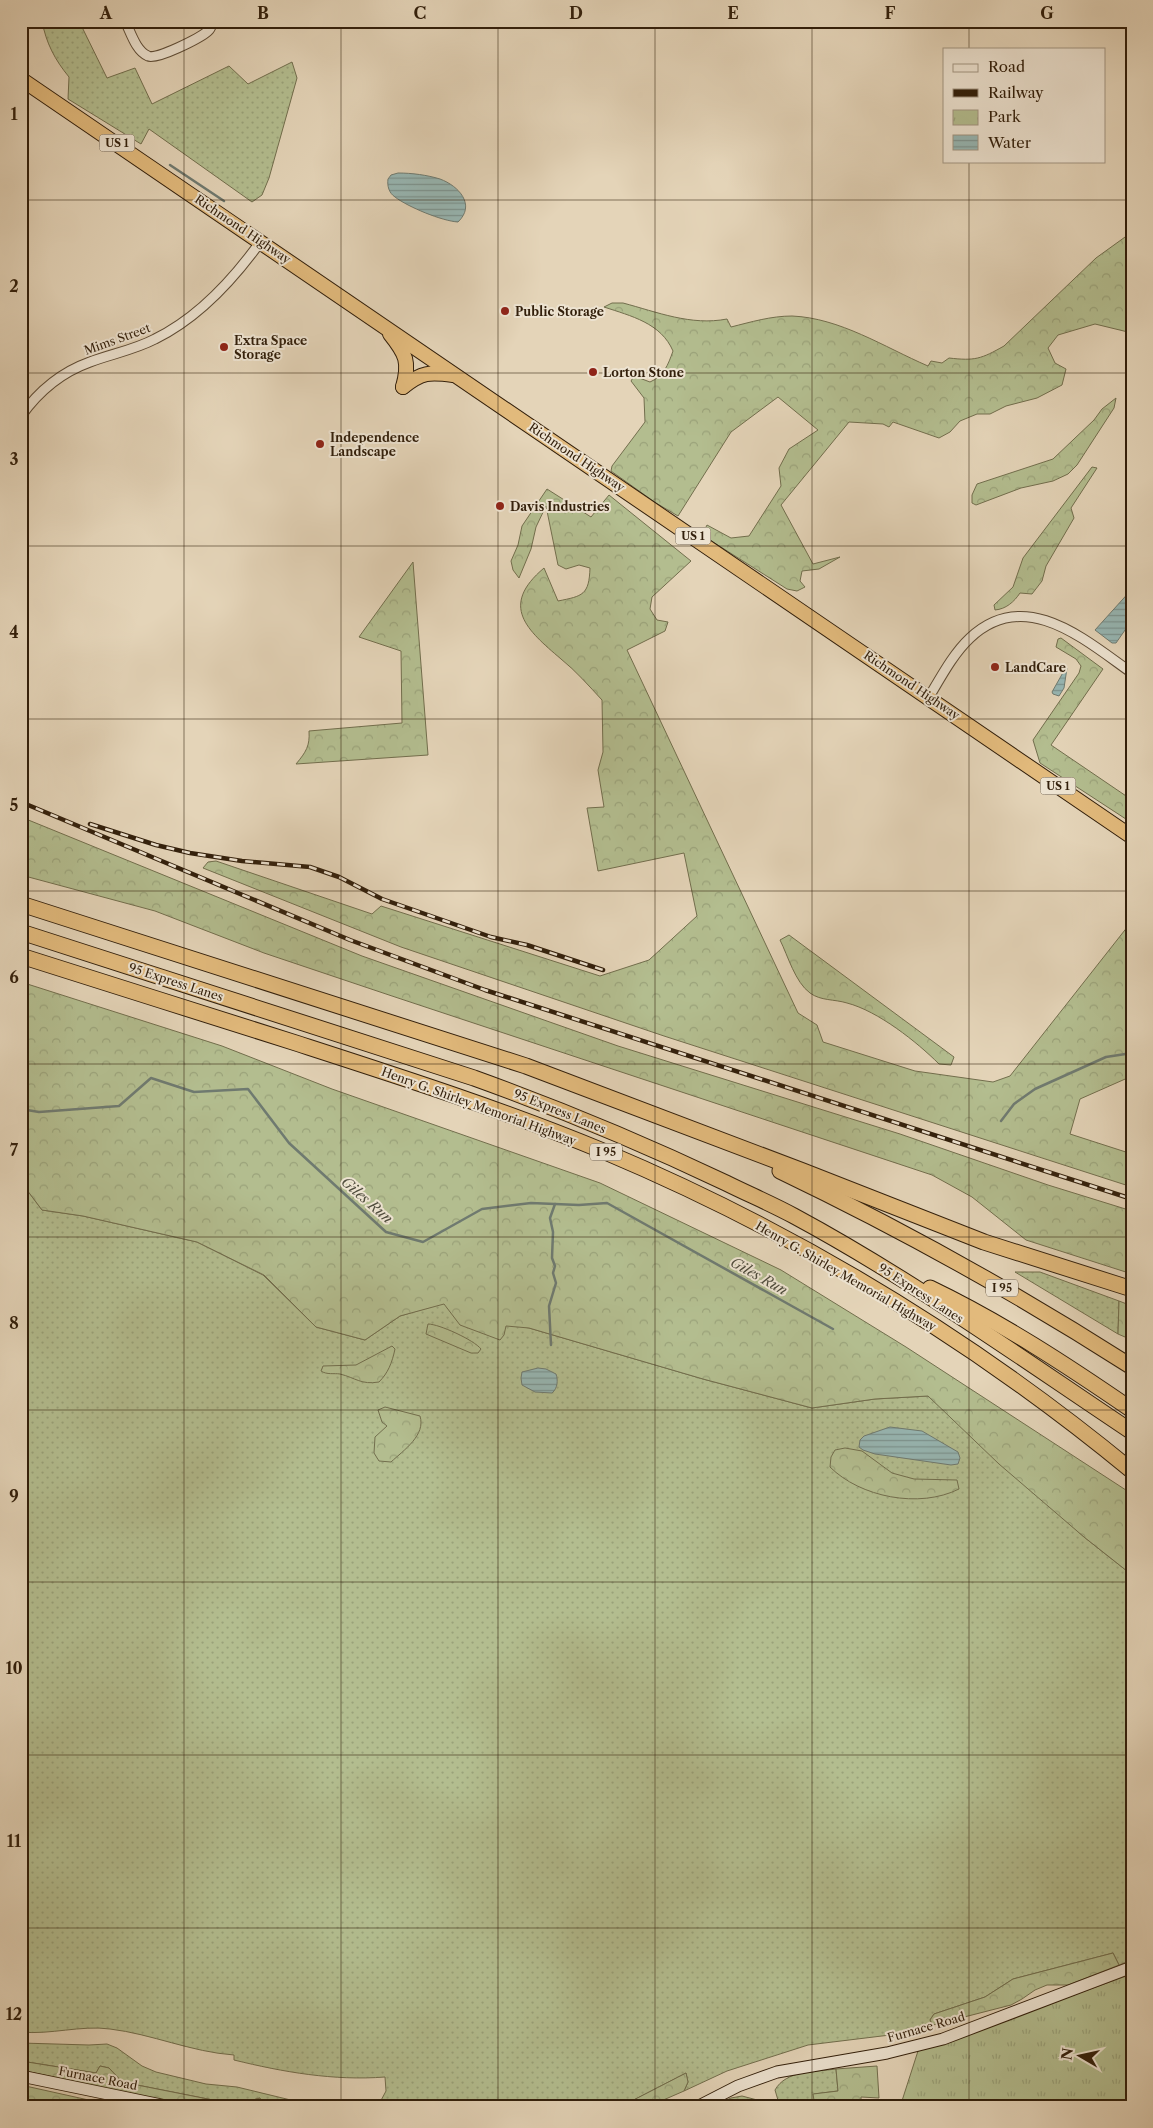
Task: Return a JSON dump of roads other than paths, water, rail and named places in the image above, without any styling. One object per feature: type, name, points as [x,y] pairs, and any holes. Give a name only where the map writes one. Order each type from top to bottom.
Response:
[{"type":"highway","name":"Richmond Highway","points":[[21,79],[380,322],[1132,837]]},
{"type":"highway","points":[[380,322],[405,357],[407,372],[402,387],[418,375],[426,373],[457,375]]},
{"type":"highway","name":"I 95","points":[[21,904],[473,1048],[599,1092],[697,1132],[817,1189],[924,1243],[1031,1304],[1132,1366]]},
{"type":"highway","name":"95 Express Lanes","points":[[21,932],[438,1066],[538,1101],[680,1161],[794,1216],[867,1258],[1132,1432]]},
{"type":"highway","name":"Henry G. Shirley Memorial Highway","points":[[21,956],[474,1101],[603,1151],[674,1183],[784,1238],[900,1305],[965,1347],[1029,1392],[1132,1471]]},
{"type":"highway","points":[[697,1132],[803,1171],[984,1242],[1132,1289]]},
{"type":"highway","points":[[867,1258],[938,1292],[1001,1327],[1132,1410]]},
{"type":"main road","name":"Furnace Road","points":[[697,2107],[738,2086],[777,2072],[887,2054],[936,2041],[1132,1967]]},
{"type":"main road","name":"Furnace Road","points":[[21,2076],[170,2107]]},
{"type":"street","points":[[125,21],[137,46],[143,53],[151,57],[161,56],[208,31],[213,21]]},
{"type":"street","name":"Mims Street","points":[[21,416],[44,390],[68,372],[90,362],[145,344],[179,325],[236,274],[261,241]]},
{"type":"street","points":[[928,697],[963,645],[971,637],[990,624],[1016,617],[1035,617],[1062,626],[1132,673]]},
{"type":"water","points":[[398,173],[419,174],[447,182],[459,191],[463,197],[465,209],[463,216],[458,222],[451,221],[425,213],[401,201],[391,193],[388,184],[388,179],[391,175]]},
{"type":"water","points":[[1132,589],[1132,620],[1116,643],[1112,643],[1095,630]]},
{"type":"water","points":[[1067,668],[1064,688],[1059,696],[1053,694],[1052,692]]},
{"type":"water","points":[[538,1368],[546,1369],[556,1374],[557,1384],[552,1393],[535,1392],[522,1385],[522,1372]]},
{"type":"water","points":[[890,1427],[922,1431],[958,1452],[960,1458],[958,1464],[951,1465],[875,1454],[859,1447],[860,1440],[864,1436]]},
{"type":"waterway","points":[[170,165],[224,201]]},
{"type":"waterway","name":"Giles Run","points":[[1001,1121],[1014,1104],[1035,1089],[1106,1057],[1132,1053]]},
{"type":"waterway","name":"Giles Run","points":[[21,1109],[39,1112],[119,1106],[151,1078],[194,1092],[248,1089],[289,1143],[386,1232],[423,1242],[482,1209],[531,1203],[579,1205],[607,1203],[833,1329]]},
{"type":"waterway","points":[[551,1345],[549,1306],[556,1283],[553,1273],[555,1266],[552,1258],[553,1232],[550,1218],[555,1204]]},
{"type":"railway","points":[[21,802],[350,940],[485,990],[1132,1199]]},
{"type":"railway","points":[[90,824],[156,845],[190,853],[242,861],[310,867],[339,877],[382,899],[491,937],[527,945],[603,970]]},
{"type":"place","name":"Public Storage","points":[[505,311]]},
{"type":"place","name":"Extra Space Storage","points":[[224,347]]},
{"type":"place","name":"Lorton Stone","points":[[593,372]]},
{"type":"place","name":"Independence Landscape","points":[[320,444]]},
{"type":"place","name":"Davis Industries","points":[[500,506]]},
{"type":"place","name":"LandCare","points":[[995,667]]}]
